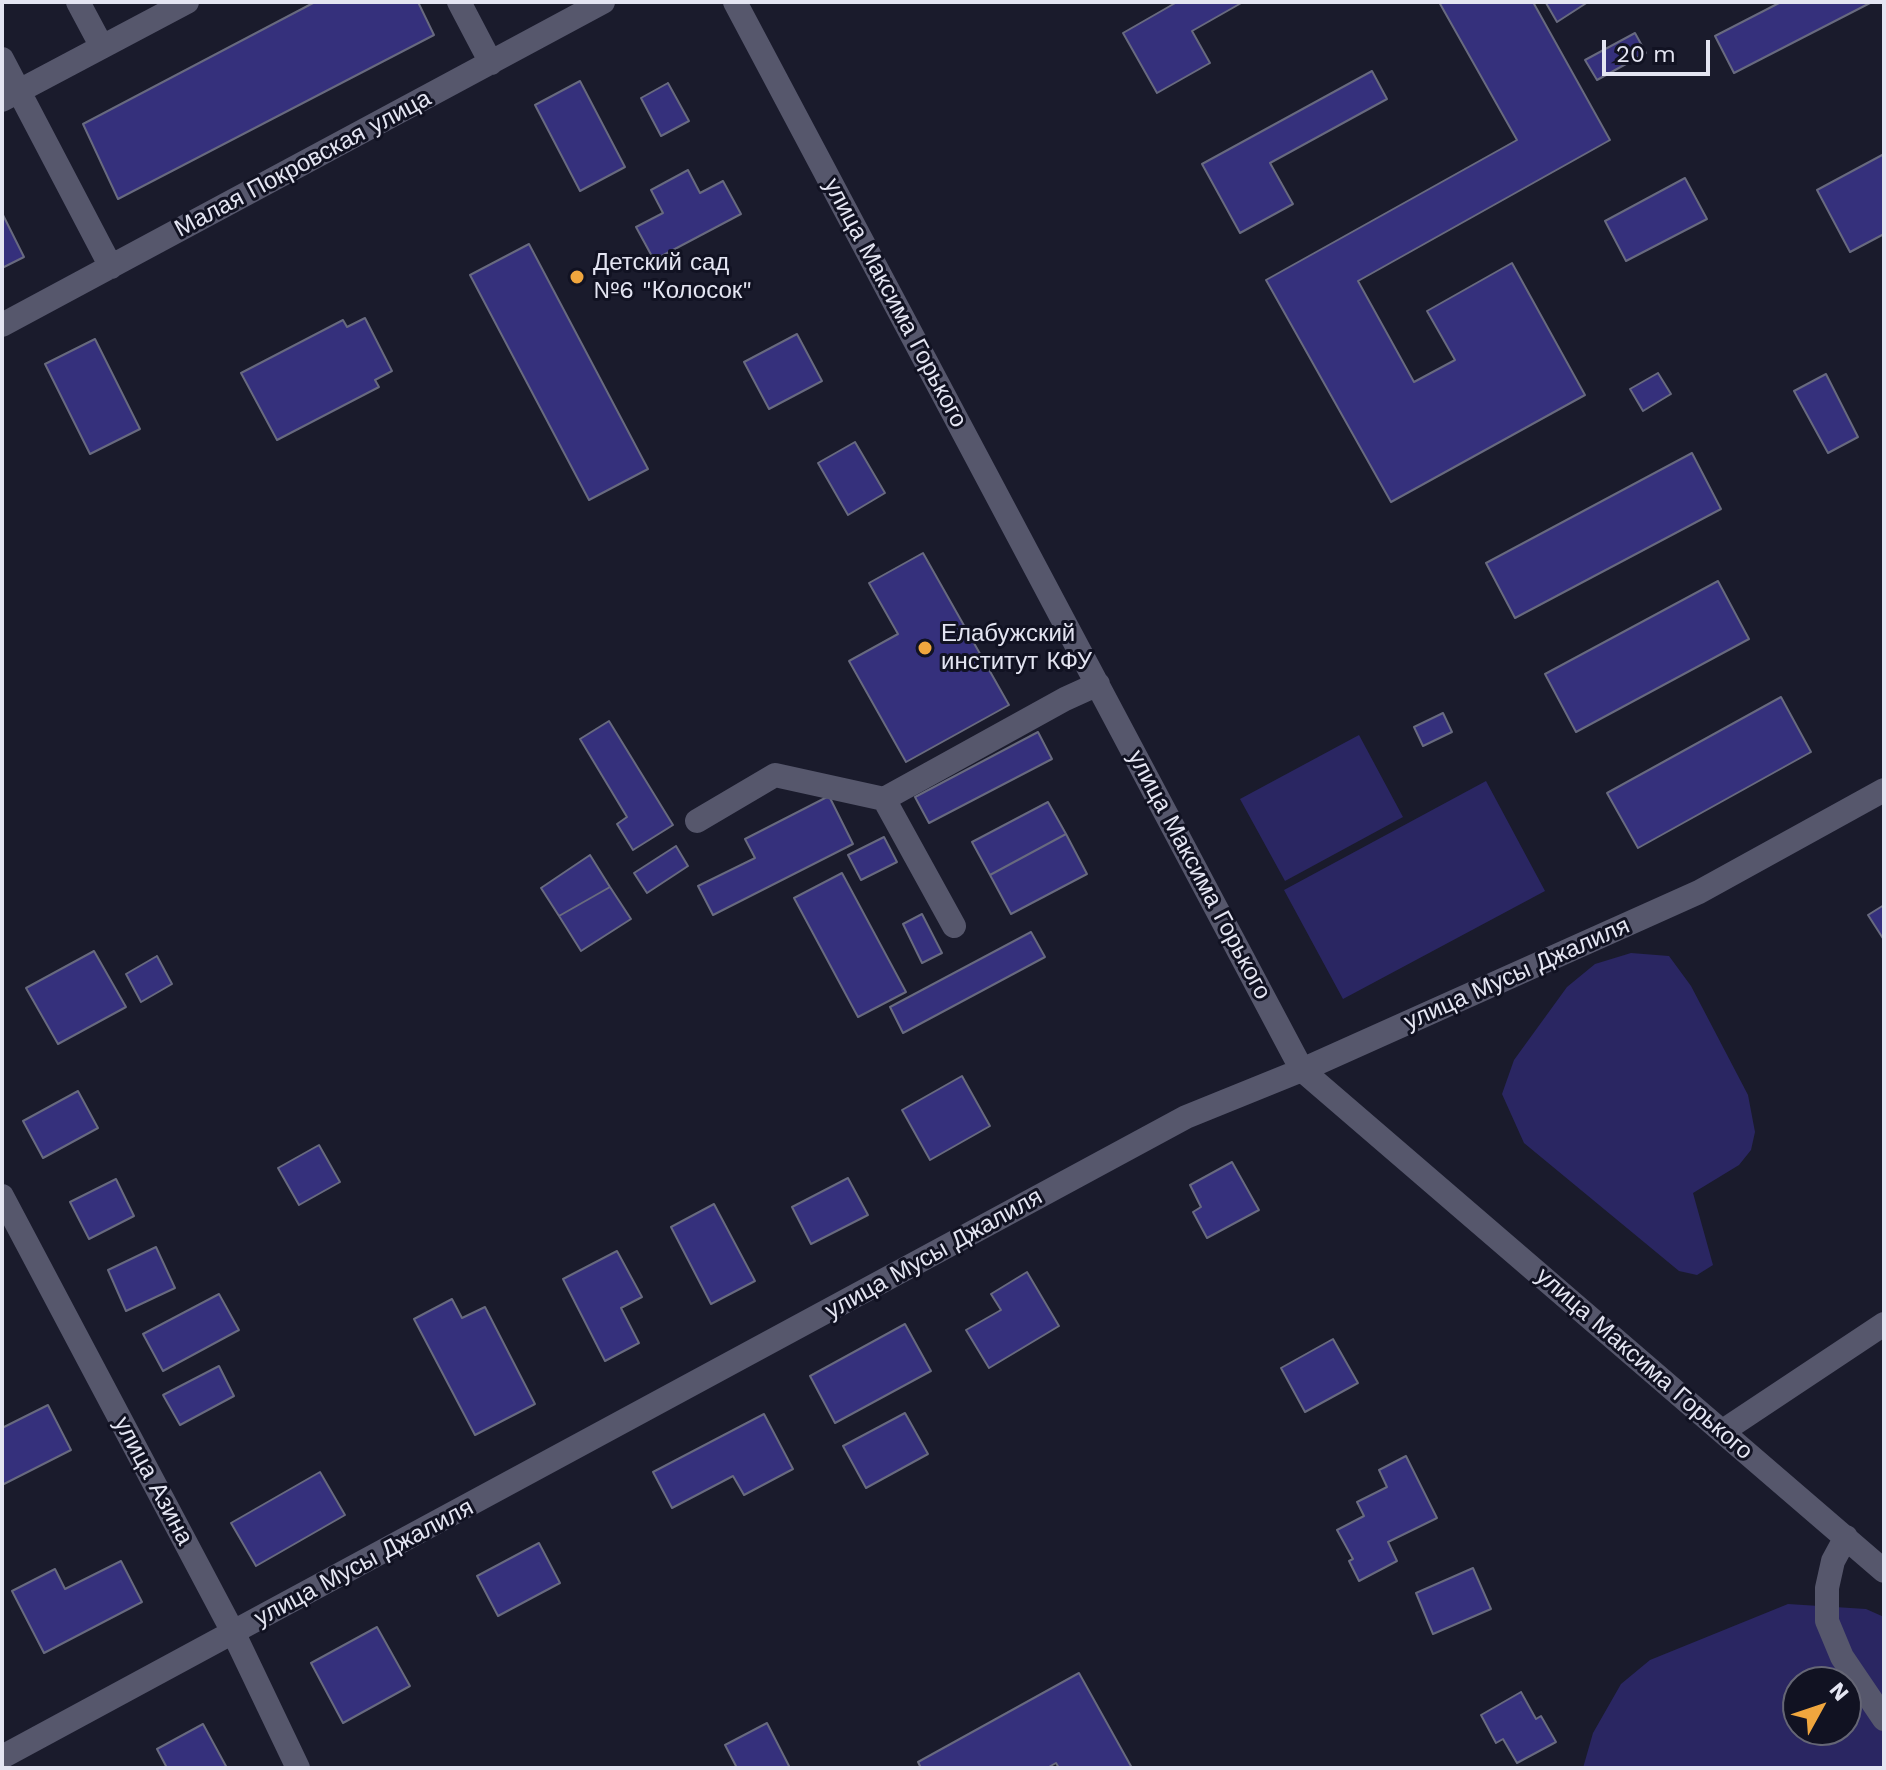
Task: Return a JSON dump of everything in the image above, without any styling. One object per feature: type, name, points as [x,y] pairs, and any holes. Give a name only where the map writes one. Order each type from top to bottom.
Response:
[{"type":"street","points":[[78,2],[102,47]]},
{"type":"street","points":[[10,96],[187,2]]},
{"type":"street","points":[[459,2],[491,63]]},
{"type":"street","name":"Малая Покровская улица","points":[[2,325],[603,2]]},
{"type":"street","name":"улица Максима Горького","points":[[735,2],[1302,1070],[1884,1571]]},
{"type":"street","points":[[2,59],[10,96],[111,267]]},
{"type":"street","points":[[697,821],[775,775],[884,799],[1065,699],[1098,684]]},
{"type":"street","name":"улица Мусы Джалиля","points":[[2,1757],[1186,1117],[1302,1070],[1699,892],[1884,790]]},
{"type":"street","points":[[884,799],[954,926]]},
{"type":"street","name":"улица Азина","points":[[2,1196],[234,1634],[298,1768]]},
{"type":"street","points":[[1723,1431],[1884,1324]]},
{"type":"street","points":[[1846,1537],[1833,1561],[1827,1588],[1827,1621],[1842,1657],[1884,1719]]},
{"type":"shaded area","points":[[1359,735],[1403,817],[1285,881],[1240,799]]},
{"type":"shaded area","points":[[1486,781],[1545,891],[1343,999],[1284,890]]},
{"type":"shaded area","points":[[1631,953],[1669,956],[1691,986],[1748,1095],[1755,1132],[1751,1150],[1739,1165],[1693,1193],[1713,1265],[1697,1275],[1679,1271],[1524,1143],[1502,1094],[1514,1060],[1567,987],[1595,964]]},
{"type":"shaded area","points":[[1788,1604],[1866,1609],[1884,1617],[1884,1768],[1583,1768],[1593,1733],[1621,1684],[1650,1660]]},
{"type":"building","points":[[315,2],[418,2],[434,35],[118,199],[83,124]]},
{"type":"building","points":[[1177,2],[1243,2],[1192,31],[1210,63],[1157,93],[1123,33]]},
{"type":"building","points":[[1439,2],[1533,2],[1610,140],[1358,281],[1414,382],[1455,360],[1427,311],[1512,263],[1585,395],[1391,502],[1266,280],[1517,140]]},
{"type":"building","points":[[1548,2],[1588,2],[1557,22],[1546,3]]},
{"type":"building","points":[[1781,2],[1872,2],[1734,73],[1715,36]]},
{"type":"building","points":[[1635,33],[1646,53],[1597,80],[1585,60]]},
{"type":"building","points":[[1372,71],[1387,99],[1270,163],[1293,204],[1240,233],[1202,164]]},
{"type":"building","points":[[580,81],[625,167],[580,191],[535,105]]},
{"type":"building","points":[[668,83],[689,121],[661,136],[641,98]]},
{"type":"building","points":[[1884,154],[1884,234],[1850,252],[1817,190]]},
{"type":"building","points":[[688,170],[700,193],[723,181],[741,214],[654,260],[636,227],[663,213],[651,190]]},
{"type":"building","points":[[1685,178],[1707,219],[1626,261],[1605,221]]},
{"type":"building","points":[[2,213],[24,257],[2,268]]},
{"type":"building","points":[[529,244],[648,469],[589,500],[470,275]]},
{"type":"building","points":[[365,318],[392,371],[375,380],[379,387],[277,440],[241,373],[343,320],[347,327]]},
{"type":"building","points":[[797,334],[822,381],[769,409],[744,362]]},
{"type":"building","points":[[95,339],[140,429],[90,454],[45,364]]},
{"type":"building","points":[[1658,373],[1671,394],[1643,411],[1630,389]]},
{"type":"building","points":[[1826,374],[1858,437],[1828,453],[1794,391]]},
{"type":"building","points":[[855,442],[885,493],[848,515],[818,463]]},
{"type":"building","points":[[1692,453],[1721,509],[1515,618],[1486,563]]},
{"type":"building","name":"Елабужский институт КФУ","points":[[923,553],[1009,705],[906,762],[849,661],[898,634],[869,583]]},
{"type":"building","points":[[1718,581],[1749,639],[1576,732],[1545,674]]},
{"type":"building","points":[[1781,697],[1811,752],[1638,848],[1607,793]]},
{"type":"building","points":[[1443,713],[1452,732],[1423,746],[1414,727]]},
{"type":"building","points":[[609,721],[673,825],[633,850],[617,824],[627,817],[580,739]]},
{"type":"building","points":[[1038,732],[1052,759],[929,823],[915,797]]},
{"type":"building","points":[[829,796],[853,844],[713,915],[698,886],[755,858],[745,839]]},
{"type":"building","points":[[1048,802],[1066,834],[990,875],[972,842]]},
{"type":"building","points":[[1066,834],[1087,874],[1011,914],[990,875]]},
{"type":"building","points":[[884,837],[897,862],[861,880],[848,855]]},
{"type":"building","points":[[676,846],[688,866],[647,893],[634,873]]},
{"type":"building","points":[[590,855],[610,887],[559,916],[541,888]]},
{"type":"building","points":[[842,873],[906,992],[858,1017],[794,898]]},
{"type":"building","points":[[610,887],[631,919],[581,951],[559,916]]},
{"type":"building","points":[[1884,905],[1884,940],[1868,915]]},
{"type":"building","points":[[922,914],[942,953],[922,963],[903,924]]},
{"type":"building","points":[[1031,932],[1045,957],[903,1033],[890,1007]]},
{"type":"building","points":[[94,951],[126,1007],[58,1044],[26,988]]},
{"type":"building","points":[[157,956],[172,984],[141,1002],[126,974]]},
{"type":"building","points":[[962,1076],[990,1126],[930,1160],[902,1110]]},
{"type":"building","points":[[78,1091],[98,1128],[43,1158],[23,1121]]},
{"type":"building","points":[[319,1145],[340,1182],[299,1205],[278,1168]]},
{"type":"building","points":[[1232,1162],[1259,1210],[1207,1238],[1193,1212],[1201,1207],[1190,1185]]},
{"type":"building","points":[[848,1178],[868,1215],[811,1244],[792,1207]]},
{"type":"building","points":[[116,1179],[134,1216],[89,1239],[70,1202]]},
{"type":"building","points":[[714,1204],[755,1281],[711,1304],[671,1227]]},
{"type":"building","points":[[156,1247],[175,1288],[126,1311],[108,1270]]},
{"type":"building","points":[[617,1251],[642,1297],[621,1308],[639,1343],[605,1361],[563,1279]]},
{"type":"building","points":[[1027,1272],[1059,1326],[989,1368],[966,1330],[1001,1310],[991,1294]]},
{"type":"building","points":[[219,1294],[239,1330],[163,1371],[143,1334]]},
{"type":"building","points":[[452,1299],[462,1318],[485,1307],[535,1404],[475,1435],[414,1319]]},
{"type":"building","points":[[905,1324],[931,1371],[835,1423],[810,1376]]},
{"type":"building","points":[[1333,1339],[1358,1383],[1305,1412],[1281,1368]]},
{"type":"building","points":[[219,1366],[234,1396],[180,1425],[163,1395]]},
{"type":"building","points":[[48,1405],[71,1450],[2,1485],[2,1428]]},
{"type":"building","points":[[905,1413],[928,1454],[866,1488],[843,1446]]},
{"type":"building","points":[[764,1414],[793,1469],[744,1495],[733,1476],[672,1508],[653,1472]]},
{"type":"building","points":[[1406,1456],[1437,1518],[1388,1542],[1397,1561],[1359,1581],[1349,1561],[1353,1559],[1337,1530],[1364,1516],[1357,1502],[1387,1487],[1379,1470]]},
{"type":"building","points":[[320,1472],[345,1515],[256,1566],[231,1523]]},
{"type":"building","points":[[539,1543],[560,1583],[498,1616],[477,1576]]},
{"type":"building","points":[[121,1561],[142,1602],[44,1653],[12,1591],[55,1569],[65,1589]]},
{"type":"building","points":[[1473,1568],[1491,1609],[1433,1634],[1416,1593]]},
{"type":"building","points":[[377,1627],[410,1686],[343,1723],[311,1663]]},
{"type":"building","points":[[1079,1673],[1132,1768],[1059,1768],[1056,1763],[1047,1768],[921,1768],[918,1762]]},
{"type":"building","points":[[1521,1692],[1536,1719],[1541,1716],[1556,1742],[1517,1763],[1503,1739],[1496,1743],[1481,1715]]},
{"type":"building","points":[[767,1723],[790,1768],[737,1768],[725,1745]]},
{"type":"building","points":[[203,1724],[227,1768],[167,1768],[157,1749]]},
{"type":"place","name":"Детский сад №6 \"Колосок\"","points":[[577,277]]},
{"type":"place","name":"Елабужский институт КФУ","points":[[925,648]]}]
